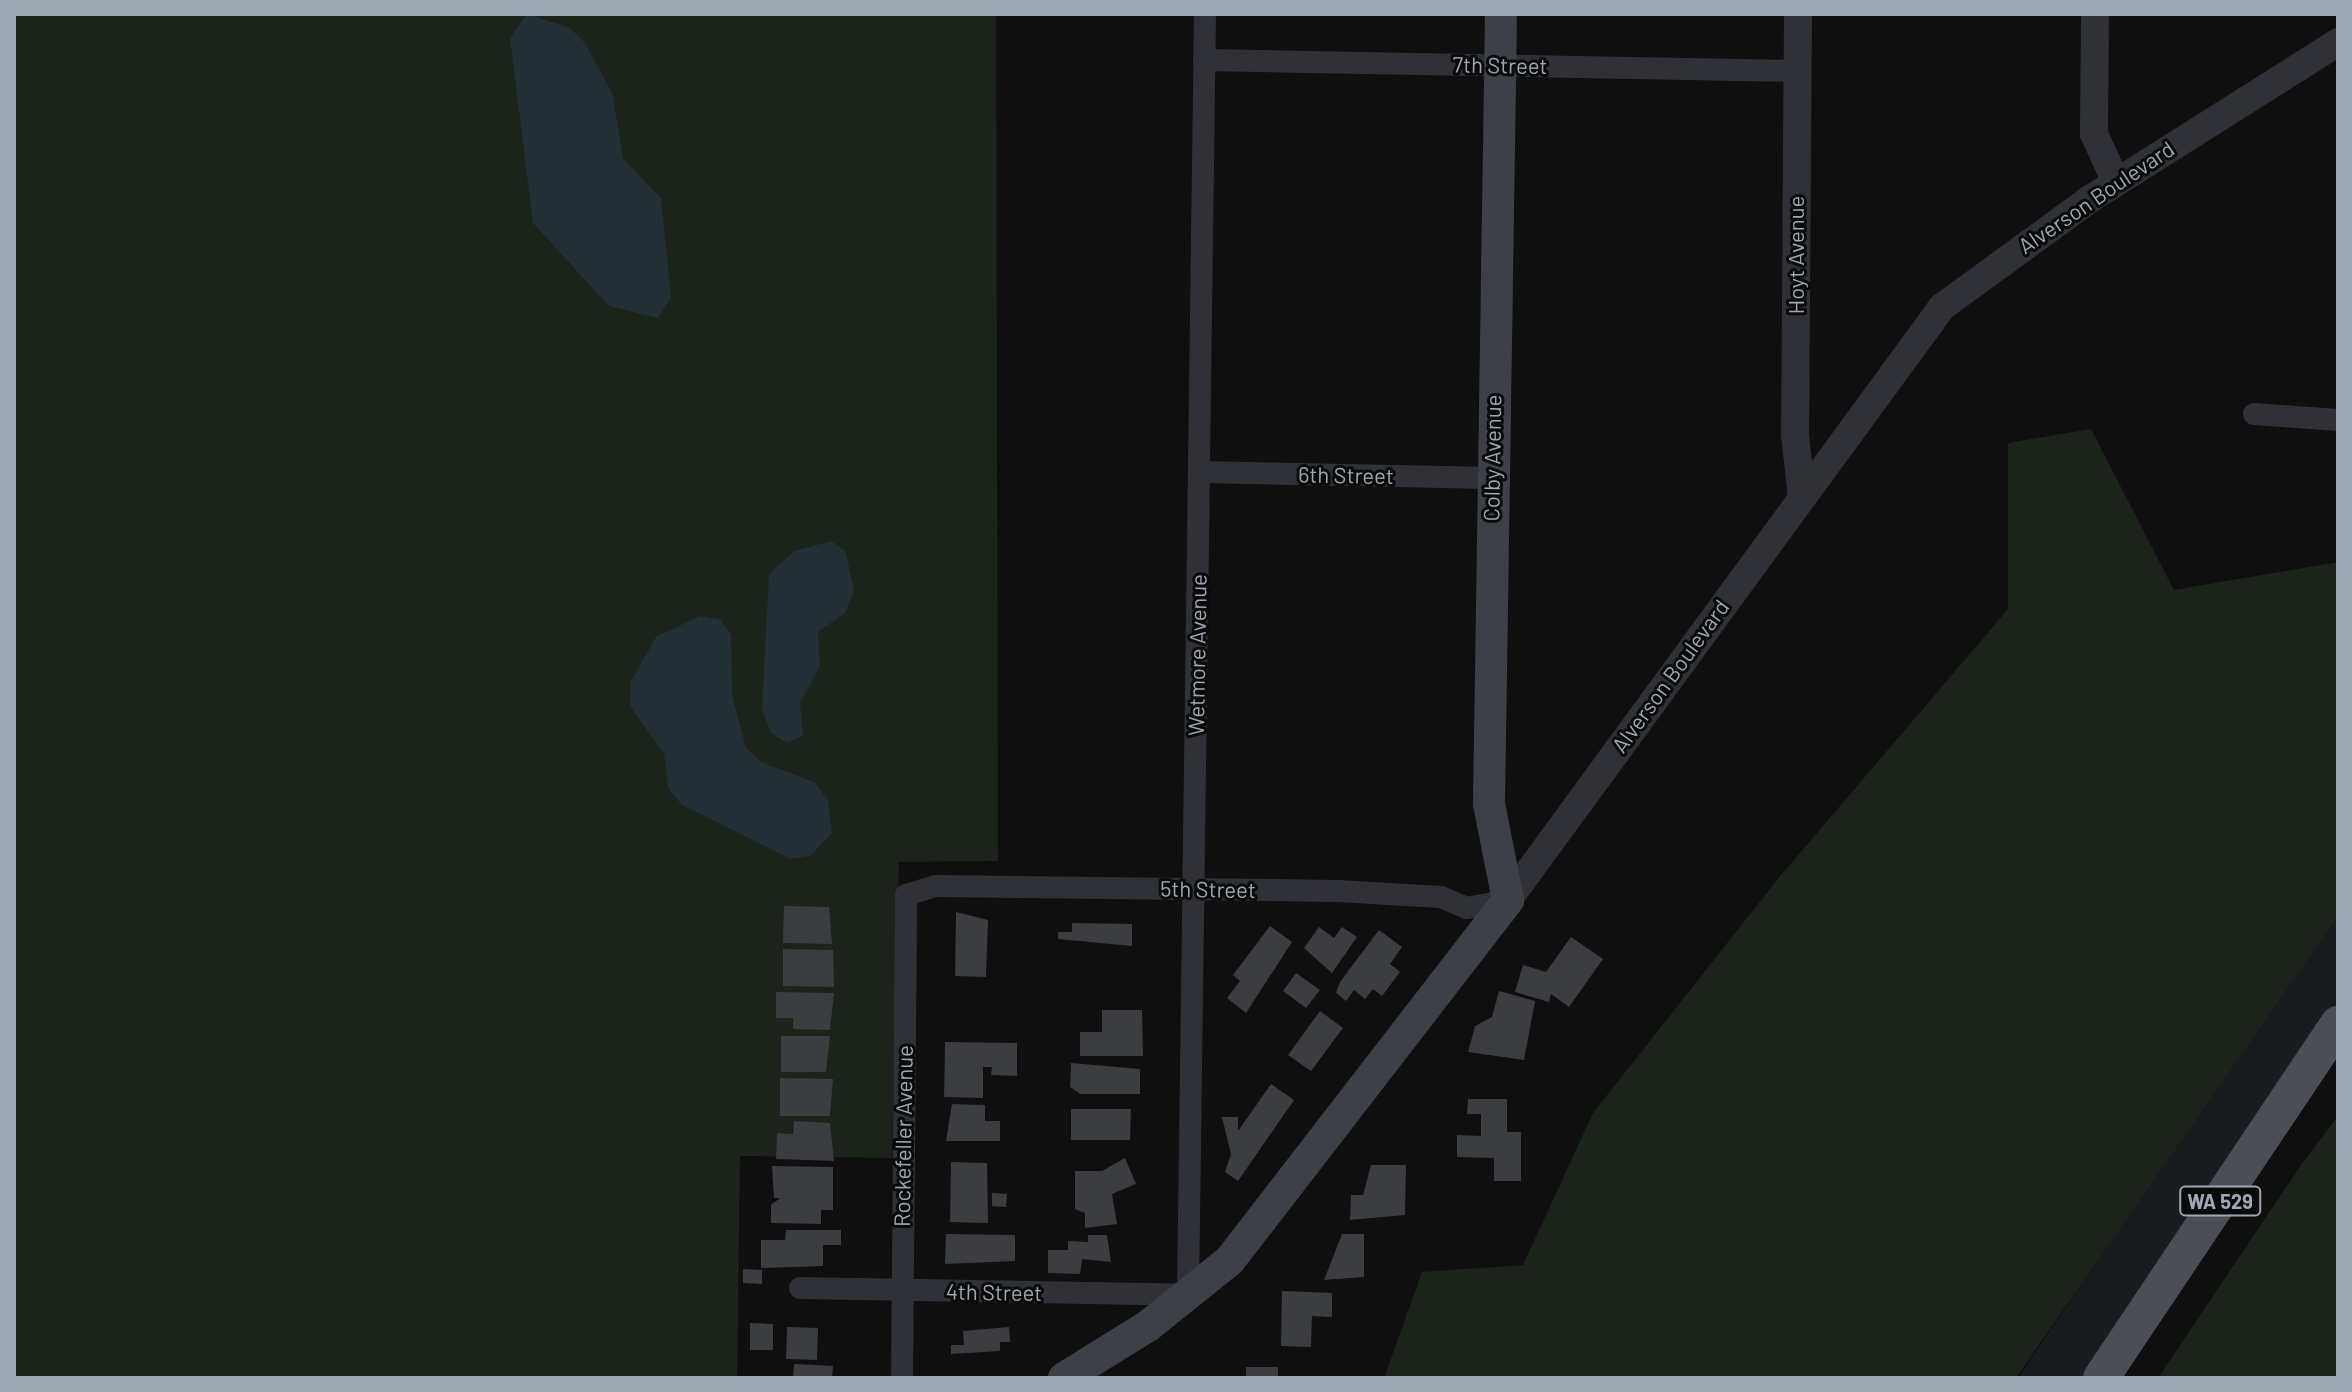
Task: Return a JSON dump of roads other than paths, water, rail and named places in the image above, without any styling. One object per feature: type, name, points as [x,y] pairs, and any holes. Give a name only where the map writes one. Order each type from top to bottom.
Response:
[{"type":"main road","name":"Colby Avenue","points":[[1501,14],[1489,804],[1508,900]]},
{"type":"main road","name":"Alverson Boulevard","points":[[1064,1378],[1188,1295],[1261,1225],[1508,900]]},
{"type":"main road","name":"WA 529","points":[[2101,1378],[2338,1024]]},
{"type":"street","name":"Wetmore Avenue","points":[[1188,1295],[1205,14]]},
{"type":"street","name":"Hoyt Avenue","points":[[1798,14],[1795,435],[1802,497]]},
{"type":"street","points":[[2095,14],[2094,134],[2116,182]]},
{"type":"street","name":"Alverson Boulevard","points":[[1508,900],[1942,307],[2116,182],[2338,42]]},
{"type":"street","name":"7th Street","points":[[1204,60],[1797,71]]},
{"type":"street","points":[[2254,414],[2338,420]]},
{"type":"street","name":"6th Street","points":[[1200,472],[1492,478]]},
{"type":"street","name":"5th Street","points":[[906,895],[936,886],[1192,889],[1441,897],[1467,908],[1508,900]]},
{"type":"street","name":"Rockefeller Avenue","points":[[902,1378],[906,895]]},
{"type":"street","name":"4th Street","points":[[800,1288],[1188,1295]]}]
